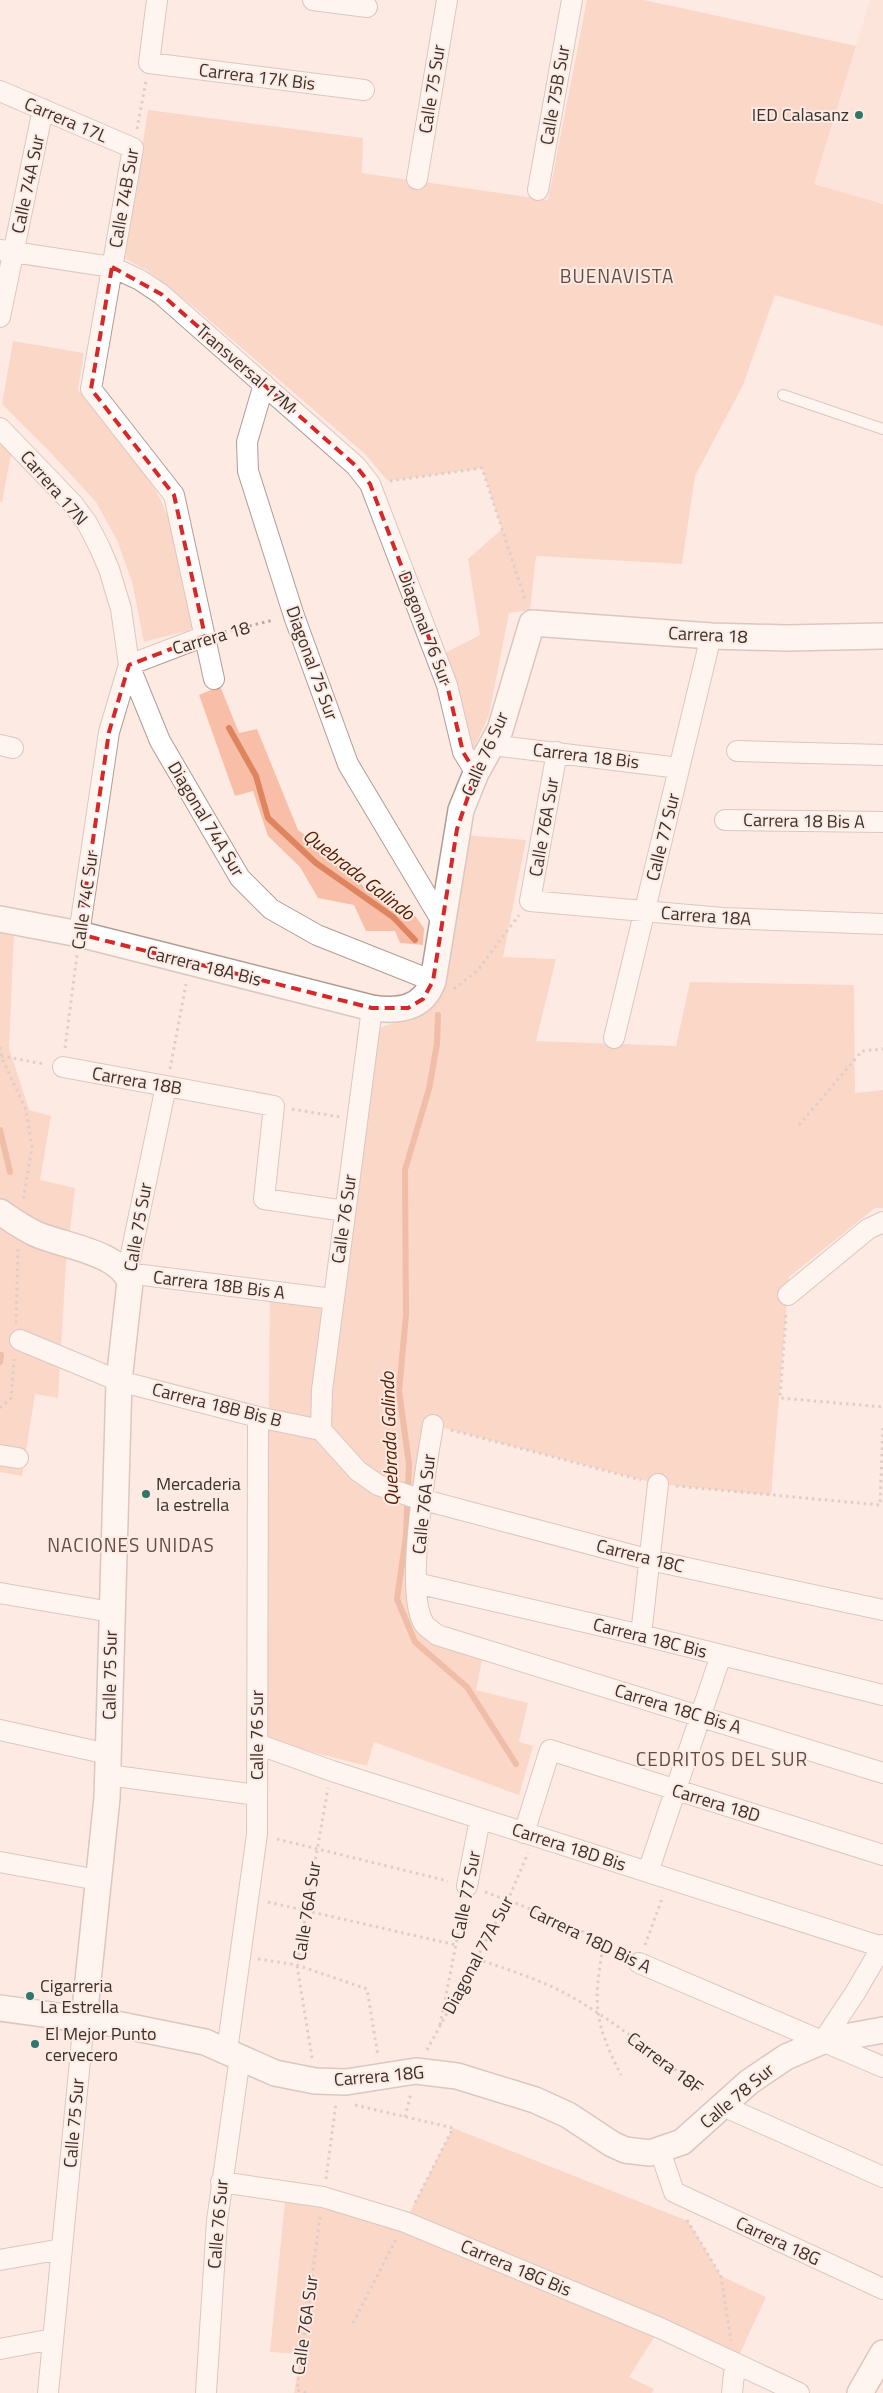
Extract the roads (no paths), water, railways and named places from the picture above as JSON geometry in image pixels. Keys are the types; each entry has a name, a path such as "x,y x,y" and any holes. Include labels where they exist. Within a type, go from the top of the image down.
{"street":[{"name":"Carrera 17K Bis","path":"157,0 149,63 364,90"},
{"path":"313,0 367,7"},
{"name":"Calle 75 Sur","path":"417,179 447,0"},
{"name":"Calle 75B Sur","path":"538,190 572,0"},
{"name":"Carrera 17L","path":"0,91 133,148"},
{"name":"Calle 74A Sur","path":"0,317 7,251 43,110"},
{"name":"Calle 74B Sur","path":"133,148 91,380 94,395 174,495 205,636"},
{"name":"Transversal 17M","path":"7,251 112,267 140,280 161,294 264,384 356,466 370,484"},
{"name":"Diagonal 75 Sur","path":"264,384 247,442 248,471 294,616 348,764 443,922"},
{"name":"Carrera 17N","path":"0,428 72,504 87,523 109,569 120,609"},
{"name":"Diagonal 76 Sur","path":"370,484 450,692 463,752 476,773"},
{"name":"Diagonal 74A Sur","path":"120,609 129,665 160,742 240,878 271,909 317,935 431,987"},
{"name":"Carrera 18","path":"532,623 711,636 786,638 883,636"},
{"name":"Calle 76 Sur","path":"431,987 461,810 476,773 500,730 532,623"},
{"path":"205,636 214,679"},
{"name":"Carrera 18","path":"129,665 205,636"},
{"name":"Calle 77 Sur","path":"614,1038 711,636"},
{"name":"Calle 74C Sur","path":"79,934 109,732 129,665"},
{"name":"Carrera 18 Bis","path":"492,745 680,768"},
{"path":"737,751 883,755"},
{"name":"Calle 76A Sur","path":"530,901 557,752"},
{"name":"Carrera 18 Bis A","path":"725,820 883,822"},
{"name":"Carrera 18A","path":"530,901 723,918 883,924"},
{"name":"Carrera 18A Bis","path":"0,919 79,934 372,1008 395,1010 408,1008 423,999 431,987"},
{"name":"Calle 76 Sur","path":"322,1430 322,1390 372,1008"},
{"name":"Carrera 18B","path":"63,1067 274,1106 264,1199 345,1211"},
{"name":"Calle 75 Sur","path":"48,2393 108,1765 119,1381 131,1291 127,1273 166,1086"},
{"name":"Carrera 18B Bis A","path":"0,1212 37,1234 99,1255 127,1273 333,1299"},
{"path":"788,1295 868,1229 883,1222"},
{"name":"Carrera 18B Bis B","path":"20,1340 119,1381 258,1417 322,1430"},
{"name":"Calle 76 Sur","path":"206,2393 240,1956 257,1834 258,1417"},
{"name":"Calle 76A Sur","path":"433,1425 411,1496 418,1608 423,1624 437,1635 472,1646"},
{"path":"322,1430 358,1471 378,1485 411,1496"},
{"path":"641,1635 658,1484"},
{"name":"Carrera 18C","path":"411,1496 650,1560 883,1610"},
{"name":"Carrera 18C Bis","path":"416,1583 641,1635 883,1695"},
{"path":"0,1593 111,1612"},
{"name":"Carrera 18C Bis A","path":"472,1646 701,1715 883,1773"},
{"path":"648,1872 721,1655"},
{"path":"0,1730 108,1765 258,1795"},
{"name":"Carrera 18D Bis","path":"257,1744 332,1771 480,1819 883,1946"},
{"name":"Carrera 18D","path":"529,1834 550,1750 883,1855"},
{"name":"Calle 77 Sur","path":"467,1886 480,1819"},
{"path":"0,1862 98,1880"},
{"path":"823,2042 883,1946"},
{"name":"Carrera 18D Bis A","path":"639,1964 883,2067"},
{"name":"Carrera 18G","path":"1,2011 84,2019 205,2042 275,2073 316,2081 346,2082 416,2071 457,2076 518,2094 568,2115 599,2136 625,2150 650,2153 660,2151 674,2192 883,2289"},
{"name":"Calle 78 Sur","path":"660,2151 682,2142 749,2082 798,2051 823,2042 883,2030"},
{"path":"723,2106 883,2177"},
{"name":"Carrera 18G Bis","path":"221,2182 323,2197 405,2222 660,2328 799,2393"},
{"path":"0,2260 62,2249"},
{"path":"0,2349 53,2339"},
{"path":"860,2393 883,2353"},
{"path":"732,2393 735,2364"}],"lane":[{"path":"783,394 883,429"}],"waterway":[{"name":"Quebrada Galindo","path":"229,728 256,776 268,818 316,863 393,917 415,940"},
{"name":"Quebrada Galindo","path":"438,1015 437,1044 429,1089 405,1170 406,1315 399,1391 409,1464 406,1536 397,1599 415,1642 467,1687 516,1764"},
{"path":"0,1130 10,1172"},
{"path":"0,1362 1,1355"}],"place":[{"name":"IED Calasanz","path":"859,115"},
{"name":"Mercaderia la estrella","path":"146,1494"},
{"name":"Cigarreria La Estrella","path":"30,1996"},
{"name":"El Mejor Punto cervecero","path":"35,2044"}],"district":[{"name":"BUENAVISTA","path":"617,276"},
{"name":"NACIONES UNIDAS","path":"131,1545"},
{"name":"CEDRITOS DEL SUR","path":"722,1759"}]}
